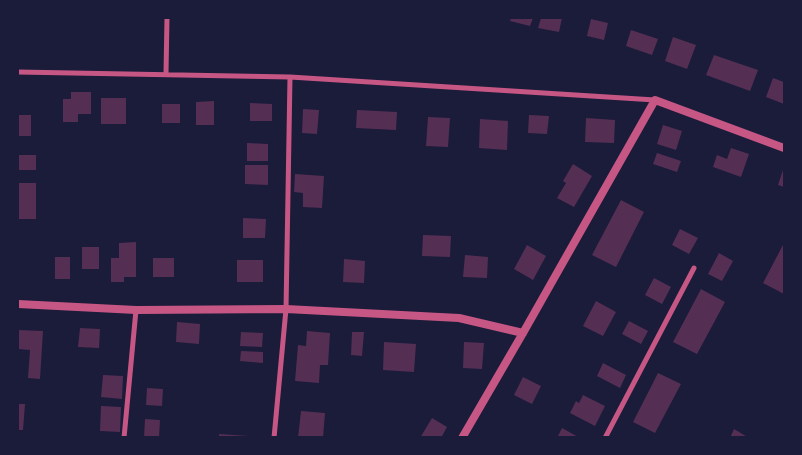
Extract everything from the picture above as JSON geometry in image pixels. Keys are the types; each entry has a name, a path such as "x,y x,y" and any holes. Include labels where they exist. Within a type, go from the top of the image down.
{"street":[{"path":"166,73 167,18"},
{"path":"18,72 166,73 290,77 655,100 784,148"},
{"path":"274,438 286,310 290,77"},
{"path":"462,438 524,333 655,100"},
{"path":"606,438 694,268"},
{"path":"18,304 136,310 286,310 459,318 524,333"},
{"path":"124,438 136,310"}],"building":[{"path":"511,18 533,18 530,26 510,21"},
{"path":"541,18 562,18 559,32 538,28"},
{"path":"591,19 608,23 604,40 587,36"},
{"path":"631,30 658,39 652,55 626,46"},
{"path":"673,37 696,45 687,69 665,61"},
{"path":"714,55 758,70 750,91 706,75"},
{"path":"773,78 784,82 784,104 766,97"},
{"path":"71,92 91,92 91,114 78,114 78,122 63,122 63,99 71,99"},
{"path":"101,98 126,98 126,124 101,124"},
{"path":"214,101 214,125 196,125 196,102"},
{"path":"250,103 272,104 272,121 250,121"},
{"path":"162,104 180,104 180,123 162,123"},
{"path":"303,109 319,110 317,134 302,133"},
{"path":"357,110 397,112 396,130 356,128"},
{"path":"18,115 31,115 31,136 18,136"},
{"path":"529,115 549,116 547,134 528,133"},
{"path":"428,117 450,118 448,147 426,146"},
{"path":"586,118 615,120 614,143 585,142"},
{"path":"480,119 508,121 507,150 479,148"},
{"path":"663,125 682,131 676,150 657,144"},
{"path":"247,143 268,144 268,161 247,161"},
{"path":"731,148 749,154 741,177 713,167 717,155 727,159"},
{"path":"657,153 681,161 677,172 653,164"},
{"path":"18,155 36,155 36,170 18,170"},
{"path":"573,164 592,176 574,207 557,198 566,183 563,181"},
{"path":"245,165 268,165 268,185 245,184"},
{"path":"784,170 784,187 778,185"},
{"path":"295,174 324,176 322,208 303,207 303,193 294,192"},
{"path":"18,183 36,183 36,219 18,219"},
{"path":"621,200 644,212 616,267 592,255"},
{"path":"243,218 266,219 265,238 243,238"},
{"path":"680,229 698,238 689,254 672,245"},
{"path":"423,235 451,236 450,257 422,256"},
{"path":"136,242 136,277 124,277 124,282 111,282 111,258 119,258 119,243"},
{"path":"784,243 784,294 763,283"},
{"path":"527,245 546,256 533,280 514,269"},
{"path":"82,247 99,247 99,269 82,269"},
{"path":"719,253 733,261 722,281 708,274"},
{"path":"465,255 488,257 487,278 463,277"},
{"path":"55,257 70,257 70,279 55,279"},
{"path":"153,258 174,258 174,277 153,277"},
{"path":"344,259 365,261 364,283 343,282"},
{"path":"237,260 263,260 263,282 237,282"},
{"path":"654,278 671,287 662,304 645,295"},
{"path":"701,289 725,302 697,354 673,342"},
{"path":"596,301 616,312 603,336 583,326"},
{"path":"629,321 648,331 641,344 622,334"},
{"path":"177,322 200,324 199,344 176,342"},
{"path":"80,328 100,329 99,348 78,347"},
{"path":"18,330 43,331 40,379 28,378 30,350 18,349"},
{"path":"307,331 330,333 328,365 320,365 319,383 295,381 298,345 306,346"},
{"path":"241,332 263,333 262,347 240,346"},
{"path":"352,332 364,332 362,356 351,355"},
{"path":"384,342 416,344 414,372 383,370"},
{"path":"464,342 484,343 482,369 463,368"},
{"path":"241,351 263,352 263,363 240,361"},
{"path":"603,363 626,375 620,388 597,376"},
{"path":"658,373 681,384 655,433 633,422"},
{"path":"103,375 123,376 122,399 101,397"},
{"path":"523,377 541,386 532,404 514,395"},
{"path":"147,388 163,389 162,406 146,405"},
{"path":"583,395 605,406 595,426 570,413 576,401 579,403"},
{"path":"18,404 25,404 23,430 18,430"},
{"path":"101,406 121,407 120,432 100,431"},
{"path":"301,411 325,413 323,438 298,438"},
{"path":"432,418 447,427 441,438 420,438"},
{"path":"145,419 160,420 159,438 144,438"},
{"path":"562,428 580,438 557,438"},
{"path":"734,429 749,438 730,438"},
{"path":"219,434 249,436 249,438 219,438"}]}
